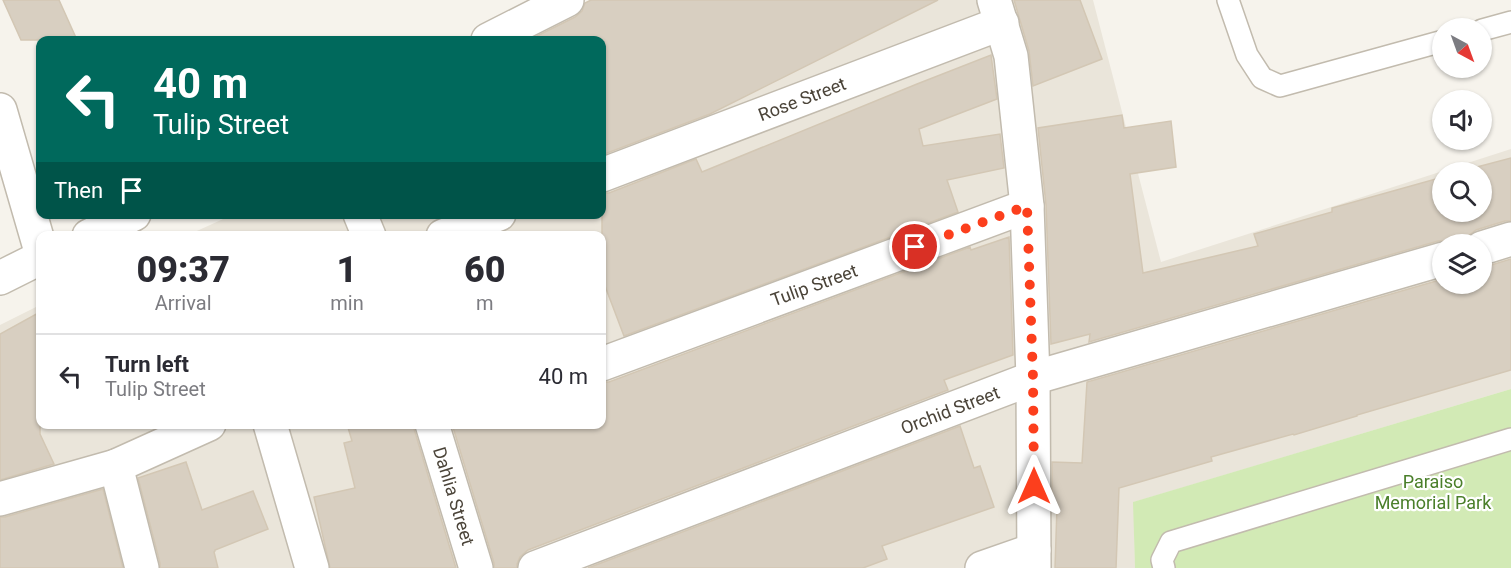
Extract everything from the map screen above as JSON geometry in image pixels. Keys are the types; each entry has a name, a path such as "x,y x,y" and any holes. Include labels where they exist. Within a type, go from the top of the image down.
{"street":[{"path":"496,36 567,0"},
{"path":"982,568 1034,559 1033,378 1027,206 1011,56 998,12"},
{"name":"Rose Street","path":"606,173 998,12"},
{"path":"0,110 36,234"},
{"name":"Tulip Street","path":"606,363 1027,206"},
{"path":"99,231 124,219"},
{"path":"456,231 486,219"},
{"path":"1492,245 1511,239"},
{"path":"0,278 36,260"},
{"name":"Orchid Street","path":"535,568 1033,378 1432,262"},
{"path":"0,499 116,466 198,429"},
{"path":"271,429 312,568"},
{"name":"Dahlia Street","path":"436,429 476,568"},
{"path":"116,466 142,568"}],"lane":[{"path":"1228,0 1247,55 1262,78 1280,86 1432,44"},
{"path":"1492,27 1511,22"},
{"path":"1164,568 1162,560 1171,542 1511,439"}],"shaded area":[{"path":"702,0 1093,0 1161,262 1432,175 1432,222 1492,222 1492,162 1471,162 1511,149 1511,389 1134,502 1135,568 0,568 0,325 36,307 36,429 606,429 606,231 197,231 223,219 606,219 606,44"}],"green space":[{"name":"Paraiso Memorial Park","path":"1511,389 1511,568 1135,568 1133,502"}],"building":[{"path":"3,0 59,0 75,36 36,36 36,40 21,40"},
{"path":"591,0 938,0 710,114 606,153 606,36 537,36 575,17 582,11 585,3"},
{"path":"1014,0 1080,0 1102,59 1033,86 1029,51"},
{"path":"991,55 997,99 919,129 923,146 1000,134 1004,168 947,180 958,212 624,336 606,289 606,231 602,231 602,219 606,219 606,193 696,159 702,172"},
{"path":"1122,115 1124,128 1171,121 1176,167 1130,174 1143,273 1258,246 1254,234 1332,212 1332,208 1432,180 1432,222 1492,222 1492,163 1511,158 1511,221 1476,230 1471,234 1432,234 1432,243 1089,342 1090,334 1051,344 1046,205 1038,128"},
{"path":"1009,237 1013,355 944,380 948,390 528,550 520,557 517,568 494,568 454,429 606,429 606,382 970,247 971,250"},
{"path":"1511,259 1511,370 1294,435 1211,457 1212,461 1119,488 1116,568 1055,568 1057,507 1052,507 1052,462 1082,463 1087,382 1432,282 1432,294 1492,294 1492,265"},
{"path":"36,314 36,429 40,429 40,434 54,464 0,480 0,334"},
{"path":"960,426 974,468 980,466 994,507 882,546 887,559 863,568 588,568"},
{"path":"348,429 414,429 456,568 330,568 314,497 355,488 344,443 352,441"},
{"path":"186,462 202,510 253,491 268,529 215,550 218,568 160,568 138,478"},
{"path":"103,489 123,568 0,568 0,517"}],"route":[{"path":"915,247 1027,206 1034,486"}]}
